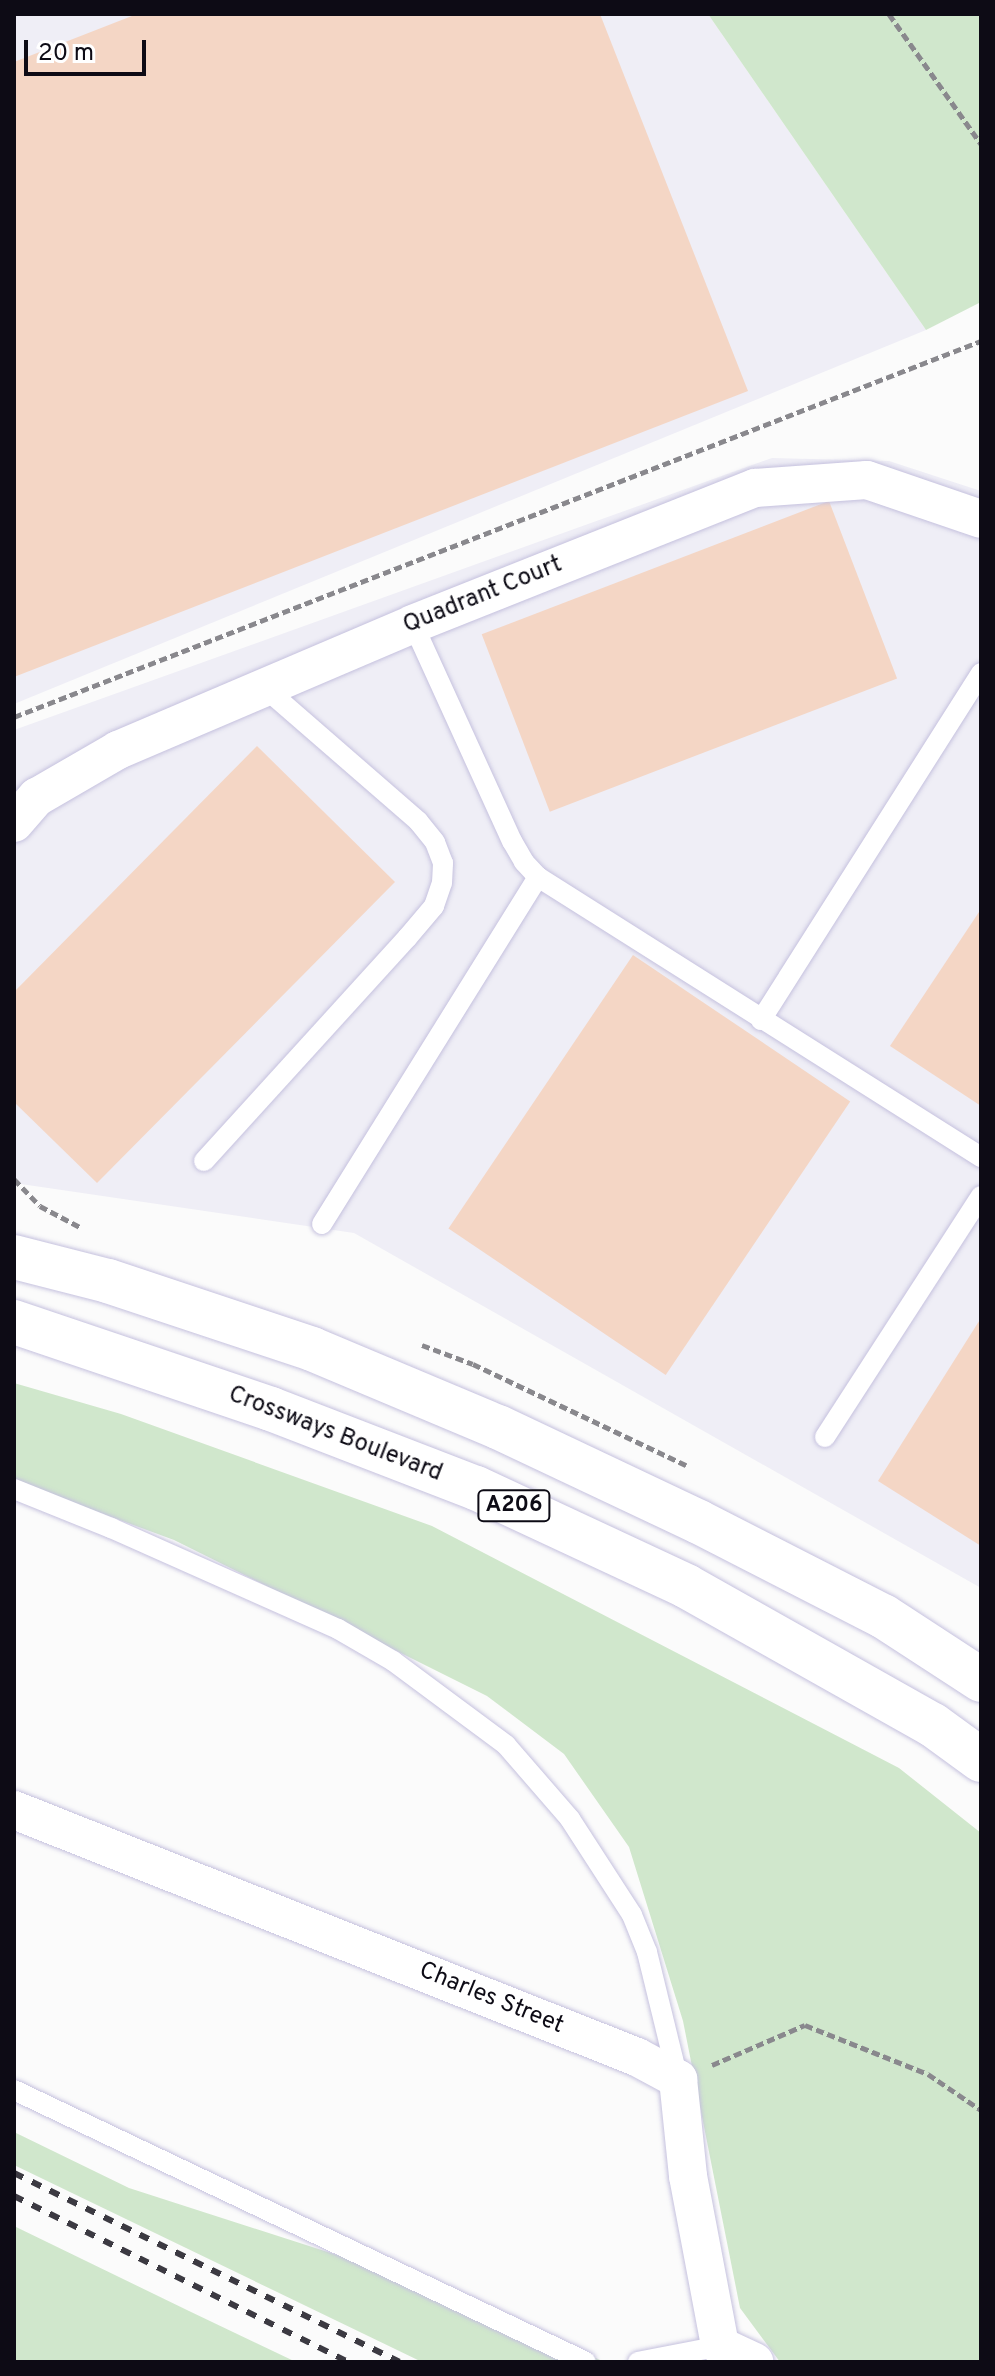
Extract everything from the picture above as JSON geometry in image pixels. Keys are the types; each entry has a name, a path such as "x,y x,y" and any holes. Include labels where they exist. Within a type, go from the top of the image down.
{"main road":[{"name":"A206","path":"29,1260 129,1288 312,1349 498,1427 699,1522 883,1616 981,1680"},
{"name":"Crossways Boulevard","path":"14,1322 271,1409 476,1488 686,1586 933,1725 981,1760"}],"street":[{"name":"Quadrant Court","path":"14,823 37,797 118,750 413,624 755,488 867,480 981,519"},
{"path":"14,1232 29,1260"},
{"name":"Charles Street","path":"14,1810 637,2057 678,2079"},
{"path":"678,2079 688,2176 720,2346 755,2362"}],"lane":[{"path":"413,624 512,841 524,862 538,877 981,1157"},
{"path":"761,1020 981,673"},
{"path":"204,1161 407,938 434,906 442,883 443,863 435,842 418,821 264,687"},
{"path":"322,1224 538,877"},
{"path":"825,1437 981,1196"},
{"path":"14,1489 111,1528 338,1629 393,1661 506,1745 570,1819 632,1915 647,1952 678,2079"},
{"path":"14,2090 586,2362"},
{"path":"638,2362 720,2346"}],"path":[{"path":"889,14 981,144"},
{"path":"14,717 981,341"},
{"path":"14,1179 40,1206 93,1230"},
{"path":"678,2079 805,2025 928,2074 981,2110"}],"shaded area":[{"path":"14,14 708,14 926,330 14,704"},
{"path":"772,458 889,461 981,491 981,1588 354,1233 14,1183 14,730"}],"green space":[{"path":"708,14 981,14 981,302 926,330"},
{"path":"14,1383 121,1414 432,1526 899,1768 981,1833 981,2362 780,2362 740,2308 683,2021 629,1847 564,1754 487,1696 174,1540 14,1481"},
{"path":"14,2132 129,2188 424,2283 516,2318 604,2362 422,2362 14,2165"},
{"path":"14,2226 189,2311 296,2362 14,2362"}],"building":[{"path":"137,14 600,14 748,391 14,677 14,62"},
{"path":"829,501 897,678 550,812 482,634"},
{"path":"257,746 395,882 97,1183 14,1102 14,992"},
{"path":"981,909 981,1106 890,1046"},
{"path":"633,955 850,1102 666,1375 448,1229"},
{"path":"981,1318 981,1546 878,1481"}],"railway":[{"path":"14,2173 399,2362"},
{"path":"14,2196 348,2362"}]}
